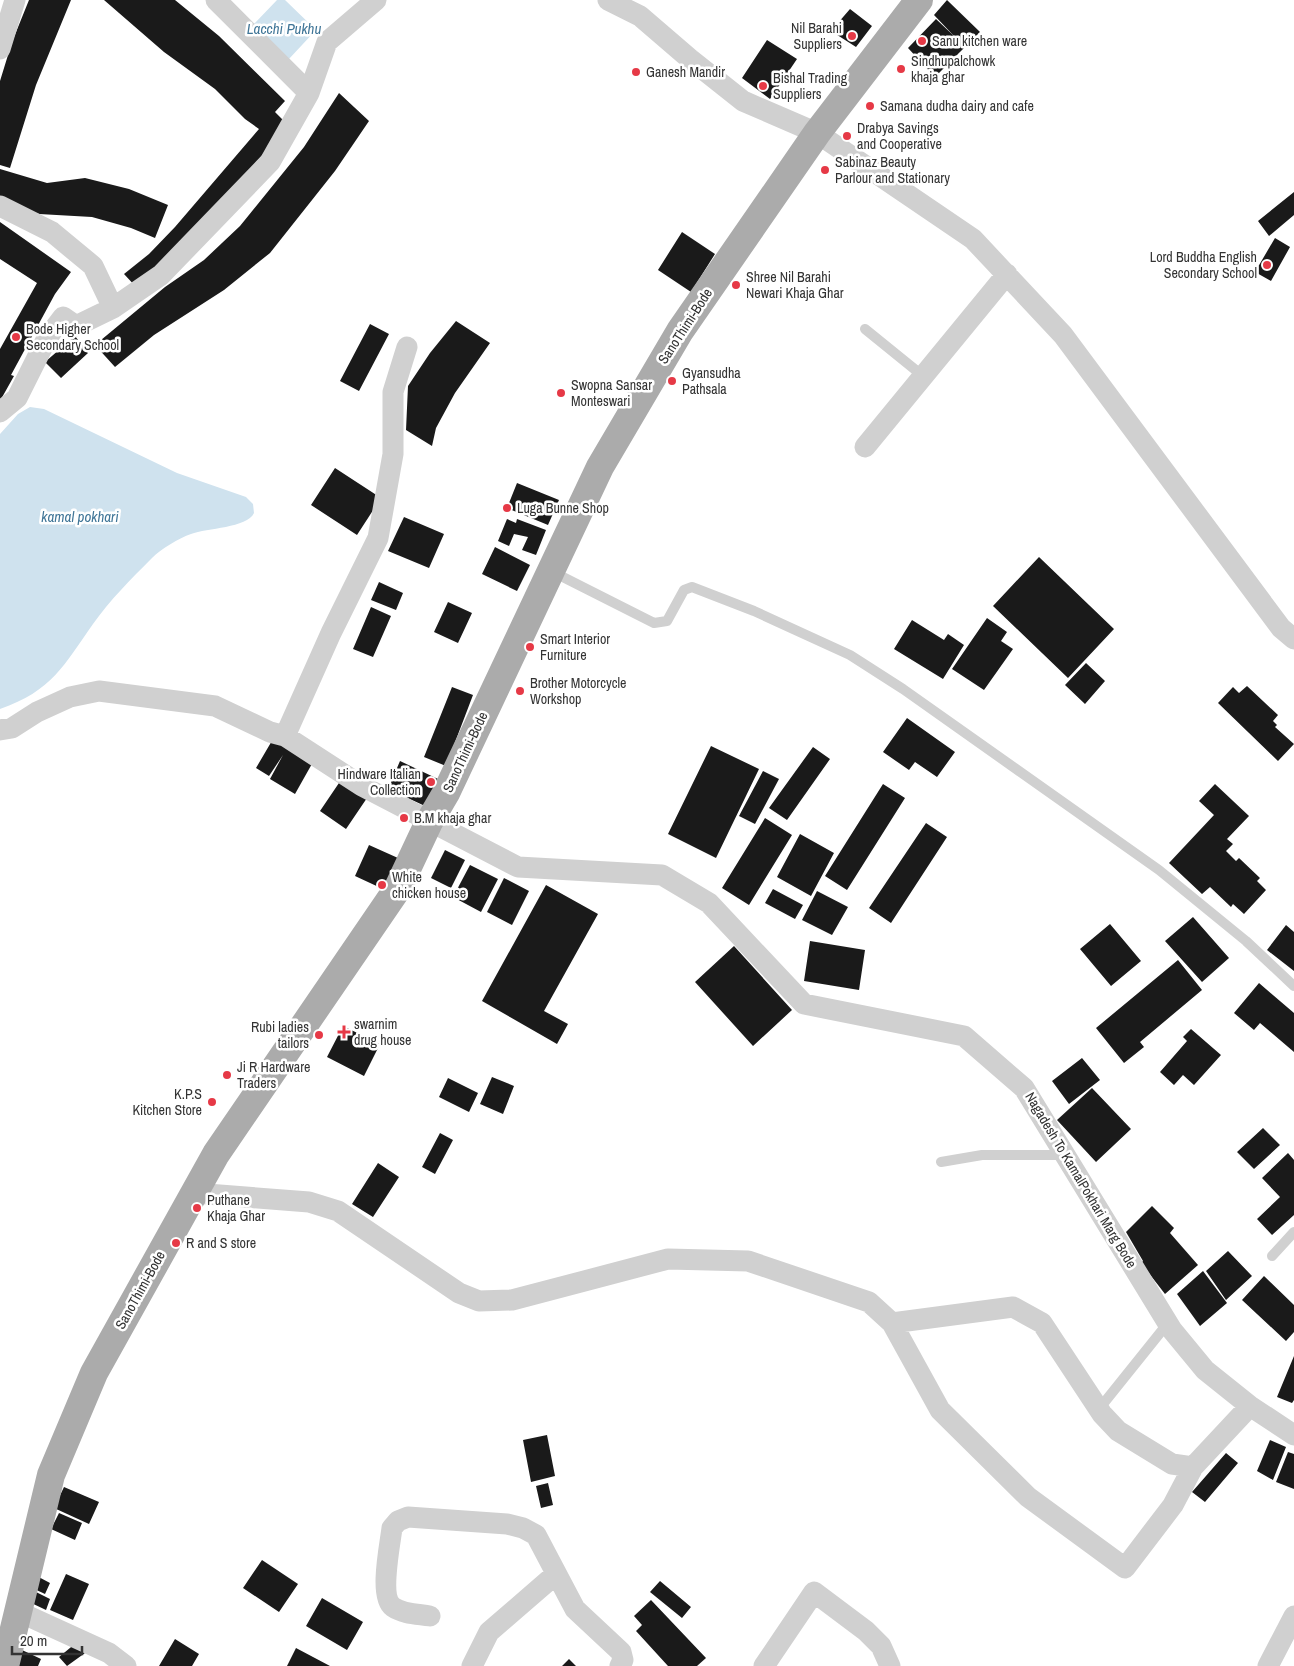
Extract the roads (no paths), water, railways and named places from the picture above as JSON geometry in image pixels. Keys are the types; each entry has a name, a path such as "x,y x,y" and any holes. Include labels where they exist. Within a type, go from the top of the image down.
{"main road":[{"name":"SanoThimi-Bode","path":"5,1666 51,1475 94,1373 216,1154 398,888 429,822 446,793 600,467 680,331 817,132 919,0"}],"street":[{"path":"0,49 15,0"},
{"path":"216,0 309,93"},
{"path":"0,412 17,398 47,338 63,317 76,326 113,308 161,275 270,162 309,93 327,42 376,0"},
{"path":"608,0 640,16 743,101 817,132 973,239 1063,335 1281,628 1294,639"},
{"path":"0,206 52,232 94,266 113,308"},
{"path":"865,447 1007,274"},
{"path":"286,736 331,633 378,538 393,454 392,392 407,347"},
{"name":"Nagadesh To KamalPokhari Marg Bode","path":"0,730 12,728 37,712 70,697 99,691 153,696 215,706 270,732 286,736 362,786 518,867 662,875 709,903 804,1004 964,1036 1024,1088 1168,1324 1205,1370 1250,1406 1294,1436"},
{"path":"194,1193 309,1202 338,1211 459,1293 479,1301 512,1300 668,1260 748,1261 869,1302 892,1323 940,1410 1028,1497 1125,1568 1173,1505 1193,1467 1250,1406"},
{"path":"892,1323 1012,1307 1042,1323 1098,1409 1118,1431 1172,1464 1193,1467"},
{"path":"430,1616 404,1612 391,1606 385,1596 392,1528 398,1520 408,1517 507,1524 523,1528 536,1534 576,1608 621,1652 623,1660 620,1666"},
{"path":"472,1666 489,1632 556,1574"},
{"path":"764,1666 814,1592 866,1631 881,1646 890,1666"},
{"path":"17,1610 109,1653 126,1666"},
{"path":"1268,1666 1294,1616"}],"lane":[{"path":"865,329 923,376"},
{"path":"550,571 654,623 667,621 684,590 692,587 754,611 850,655 904,689 1159,870 1246,941 1294,986"},
{"path":"941,1162 982,1155 1065,1155"},
{"path":"1272,1256 1294,1232"},
{"path":"1098,1409 1168,1324"}],"water":[{"name":"Lacchi Pukhu","path":"277,0 285,0 316,30 288,60 252,26"},
{"name":"kamal pokhari","path":"30,407 44,409 177,473 246,497 253,504 254,513 243,522 186,536 160,551 106,607 65,664 45,685 18,702 0,709 0,434 18,414"}],"place":[{"name":"Nil Barahi Suppliers","path":"852,36"},
{"name":"Sanu kitchen ware","path":"922,41"},
{"name":"Sindhupalchowk khaja ghar","path":"901,69"},
{"name":"Ganesh Mandir","path":"636,72"},
{"name":"Bishal Trading Suppliers","path":"763,86"},
{"name":"Samana dudha dairy and cafe","path":"870,106"},
{"name":"Drabya Savings and Cooperative","path":"847,136"},
{"name":"Sabinaz Beauty Parlour and Stationary","path":"825,170"},
{"name":"Lord Buddha English Secondary School","path":"1267,265"},
{"name":"Shree Nil Barahi Newari Khaja Ghar","path":"736,285"},
{"name":"Bode Higher Secondary School","path":"16,337"},
{"name":"Gyansudha Pathsala","path":"672,381"},
{"name":"Swopna Sansar Monteswari","path":"561,393"},
{"name":"Luga Bunne Shop","path":"507,508"},
{"name":"Smart Interior Furniture","path":"530,647"},
{"name":"Brother Motorcycle Workshop","path":"520,691"},
{"name":"Hindware Italian Collection","path":"431,782"},
{"name":"B.M khaja ghar","path":"404,818"},
{"name":"White chicken house","path":"382,885"},
{"name":"swarnim drug house","path":"344,1032"},
{"name":"Rubi ladies tailors","path":"319,1035"},
{"name":"Ji R Hardware Traders","path":"227,1075"},
{"name":"K.P.S Kitchen Store","path":"212,1102"},
{"name":"Puthane Khaja Ghar","path":"197,1208"},
{"name":"R and S store","path":"176,1243"}]}
